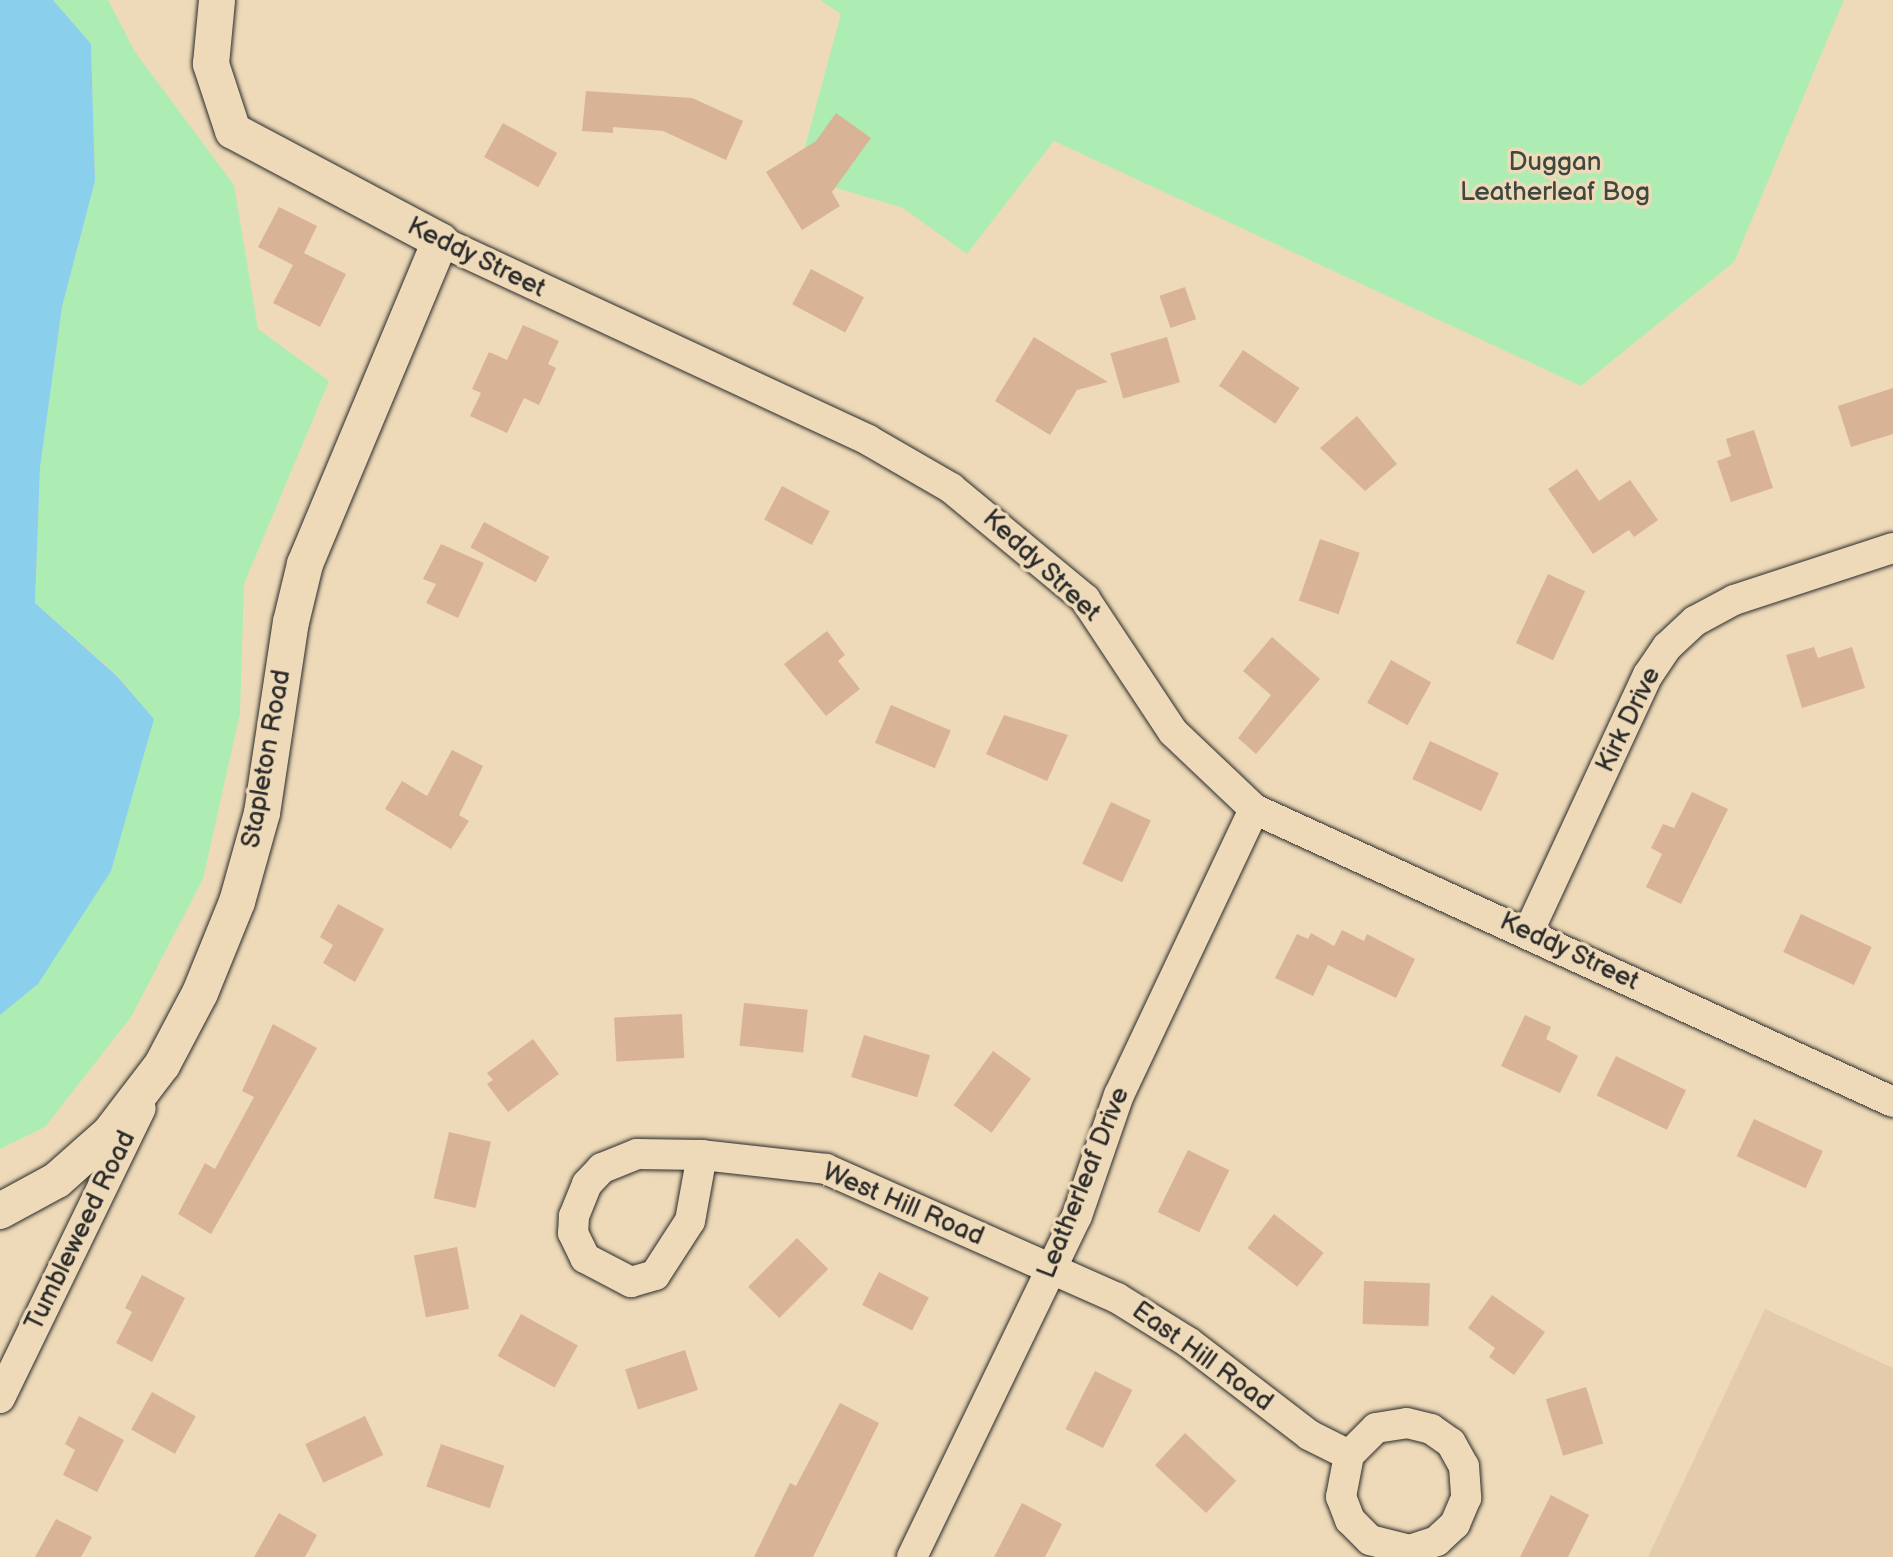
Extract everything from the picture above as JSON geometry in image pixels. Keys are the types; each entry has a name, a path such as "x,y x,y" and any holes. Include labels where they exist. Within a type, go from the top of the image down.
{"street":[{"name":"Keddy Street","path":"217,0 209,49 214,76 227,120 244,140 440,241 868,440 951,488 1085,599 1173,732 1254,809 1893,1102"},
{"name":"Stapleton Road","path":"0,1211 38,1194 76,1165 125,1116 162,1065 220,948 251,856 275,741 291,622 314,535 440,241"},
{"name":"Kirk Drive","path":"1528,933 1648,675 1667,647 1695,621 1734,600 1893,548"},
{"name":"Leatherleaf Drive","path":"912,1557 1088,1188 1119,1095 1254,809"},
{"name":"Tumbleweed Road","path":"0,1398 162,1065"},
{"name":"West Hill Road","path":"702,1155 690,1221 655,1275 631,1282 585,1258 577,1248 574,1216 587,1184 602,1168 637,1154 702,1155 777,1160 849,1176 1050,1271"},
{"name":"East Hill Road","path":"1050,1271 1140,1310 1309,1435 1349,1455"},
{"path":"1391,1424 1419,1424 1440,1434 1458,1453 1468,1482 1455,1524 1423,1547 1395,1550 1370,1540 1350,1520 1341,1497 1349,1455 1364,1436 1391,1424"}],"shaded area":[{"path":"1765,1309 1893,1368 1893,1557 1648,1557"}],"green space":[{"path":"53,0 108,0 135,52 234,185 258,329 329,381 244,584 240,713 203,879 131,1017 45,1127 0,1149 0,1015 38,984 154,719 117,675 35,603 40,468 62,307 95,181 91,45"},
{"name":"Duggan Leatherleaf Bog","path":"820,0 1844,0 1734,262 1581,386 1054,141 967,254 903,208 797,176 841,14"}],"water":[{"path":"0,0 53,0 91,44 95,181 62,307 40,468 35,603 117,676 154,719 111,871 38,984 0,1015"}],"building":[{"path":"586,91 692,98 743,121 726,160 663,131 613,127 613,133 582,131"},
{"path":"836,113 871,138 832,192 840,206 802,230 766,172 816,141"},
{"path":"503,123 557,153 538,187 484,157"},
{"path":"279,207 317,226 304,253 346,274 320,327 273,303 293,265 258,247"},
{"path":"811,269 864,297 845,332 792,304"},
{"path":"1185,287 1196,319 1171,328 1159,296"},
{"path":"523,325 559,341 548,364 556,368 539,405 524,398 507,433 470,416 481,393 472,389 489,352 507,360"},
{"path":"1034,337 1108,382 1077,390 1050,435 995,401"},
{"path":"1167,337 1180,382 1123,398 1110,353"},
{"path":"1243,350 1299,388 1275,424 1219,386"},
{"path":"1893,388 1893,434 1851,447 1838,406"},
{"path":"1357,416 1397,464 1365,491 1320,448"},
{"path":"1754,430 1773,488 1731,502 1717,461 1731,456 1726,439"},
{"path":"1577,469 1599,501 1630,480 1658,520 1634,537 1629,530 1593,554 1548,489"},
{"path":"782,486 830,511 812,545 764,520"},
{"path":"484,522 549,557 536,582 470,548"},
{"path":"1320,539 1360,553 1339,614 1299,600"},
{"path":"441,544 484,563 458,618 426,603 436,584 423,579"},
{"path":"1548,574 1585,591 1553,660 1516,643"},
{"path":"827,631 845,655 838,661 860,689 826,716 784,664"},
{"path":"1272,637 1320,679 1256,754 1238,738 1271,695 1243,671"},
{"path":"1814,647 1818,658 1852,647 1865,688 1802,708 1786,655"},
{"path":"1391,660 1431,682 1407,725 1367,703"},
{"path":"891,705 951,730 935,768 875,743"},
{"path":"1004,715 1068,735 1047,781 986,754"},
{"path":"1430,741 1499,773 1481,811 1412,779"},
{"path":"452,750 483,766 459,815 469,821 451,849 385,809 402,781 427,796"},
{"path":"1692,792 1728,809 1681,904 1646,887 1662,854 1651,848 1663,824 1674,828"},
{"path":"1111,802 1151,821 1122,882 1082,864"},
{"path":"338,904 384,929 355,982 323,963 333,945 320,937"},
{"path":"1801,914 1872,947 1854,985 1783,952"},
{"path":"1342,930 1364,941 1367,934 1415,959 1396,998 1328,965 1313,996 1275,978 1297,934 1308,939 1311,933 1334,946"},
{"path":"744,1003 808,1010 803,1052 740,1046"},
{"path":"682,1014 684,1058 616,1061 614,1018"},
{"path":"1525,1015 1551,1027 1546,1039 1578,1056 1560,1093 1501,1066"},
{"path":"273,1024 317,1048 211,1234 178,1214 205,1163 215,1169 254,1097 242,1091"},
{"path":"864,1035 930,1055 917,1097 851,1077"},
{"path":"533,1039 559,1074 508,1112 487,1084 493,1080 487,1073"},
{"path":"993,1051 1031,1079 992,1133 954,1105"},
{"path":"1616,1056 1686,1090 1667,1130 1597,1096"},
{"path":"1754,1119 1823,1151 1806,1188 1737,1156"},
{"path":"449,1132 491,1142 476,1208 434,1198"},
{"path":"1188,1150 1229,1170 1199,1232 1158,1212"},
{"path":"1274,1214 1324,1253 1297,1287 1248,1248"},
{"path":"797,1238 828,1269 779,1318 748,1287"},
{"path":"457,1247 469,1309 426,1317 414,1255"},
{"path":"879,1272 929,1297 912,1330 862,1305"},
{"path":"142,1275 185,1298 152,1362 116,1343 132,1312 125,1308"},
{"path":"1364,1281 1430,1283 1428,1326 1362,1324"},
{"path":"1492,1295 1545,1332 1514,1375 1489,1357 1495,1348 1468,1328"},
{"path":"521,1314 578,1346 555,1387 498,1356"},
{"path":"685,1350 698,1390 638,1409 625,1369"},
{"path":"1095,1371 1132,1390 1103,1448 1065,1429"},
{"path":"1586,1387 1603,1443 1563,1456 1546,1399"},
{"path":"152,1392 196,1416 175,1454 131,1430"},
{"path":"840,1403 879,1423 813,1557 754,1557 790,1483 796,1486"},
{"path":"79,1416 124,1440 97,1492 63,1475 75,1450 65,1444"},
{"path":"365,1416 383,1455 323,1483 305,1444"},
{"path":"1185,1433 1236,1481 1206,1513 1155,1465"},
{"path":"441,1444 504,1466 490,1508 426,1487"},
{"path":"1551,1495 1589,1515 1568,1557 1520,1557"},
{"path":"1022,1503 1062,1524 1045,1557 994,1557"},
{"path":"279,1513 317,1535 305,1557 254,1557"},
{"path":"56,1519 92,1537 81,1557 35,1557"}]}
